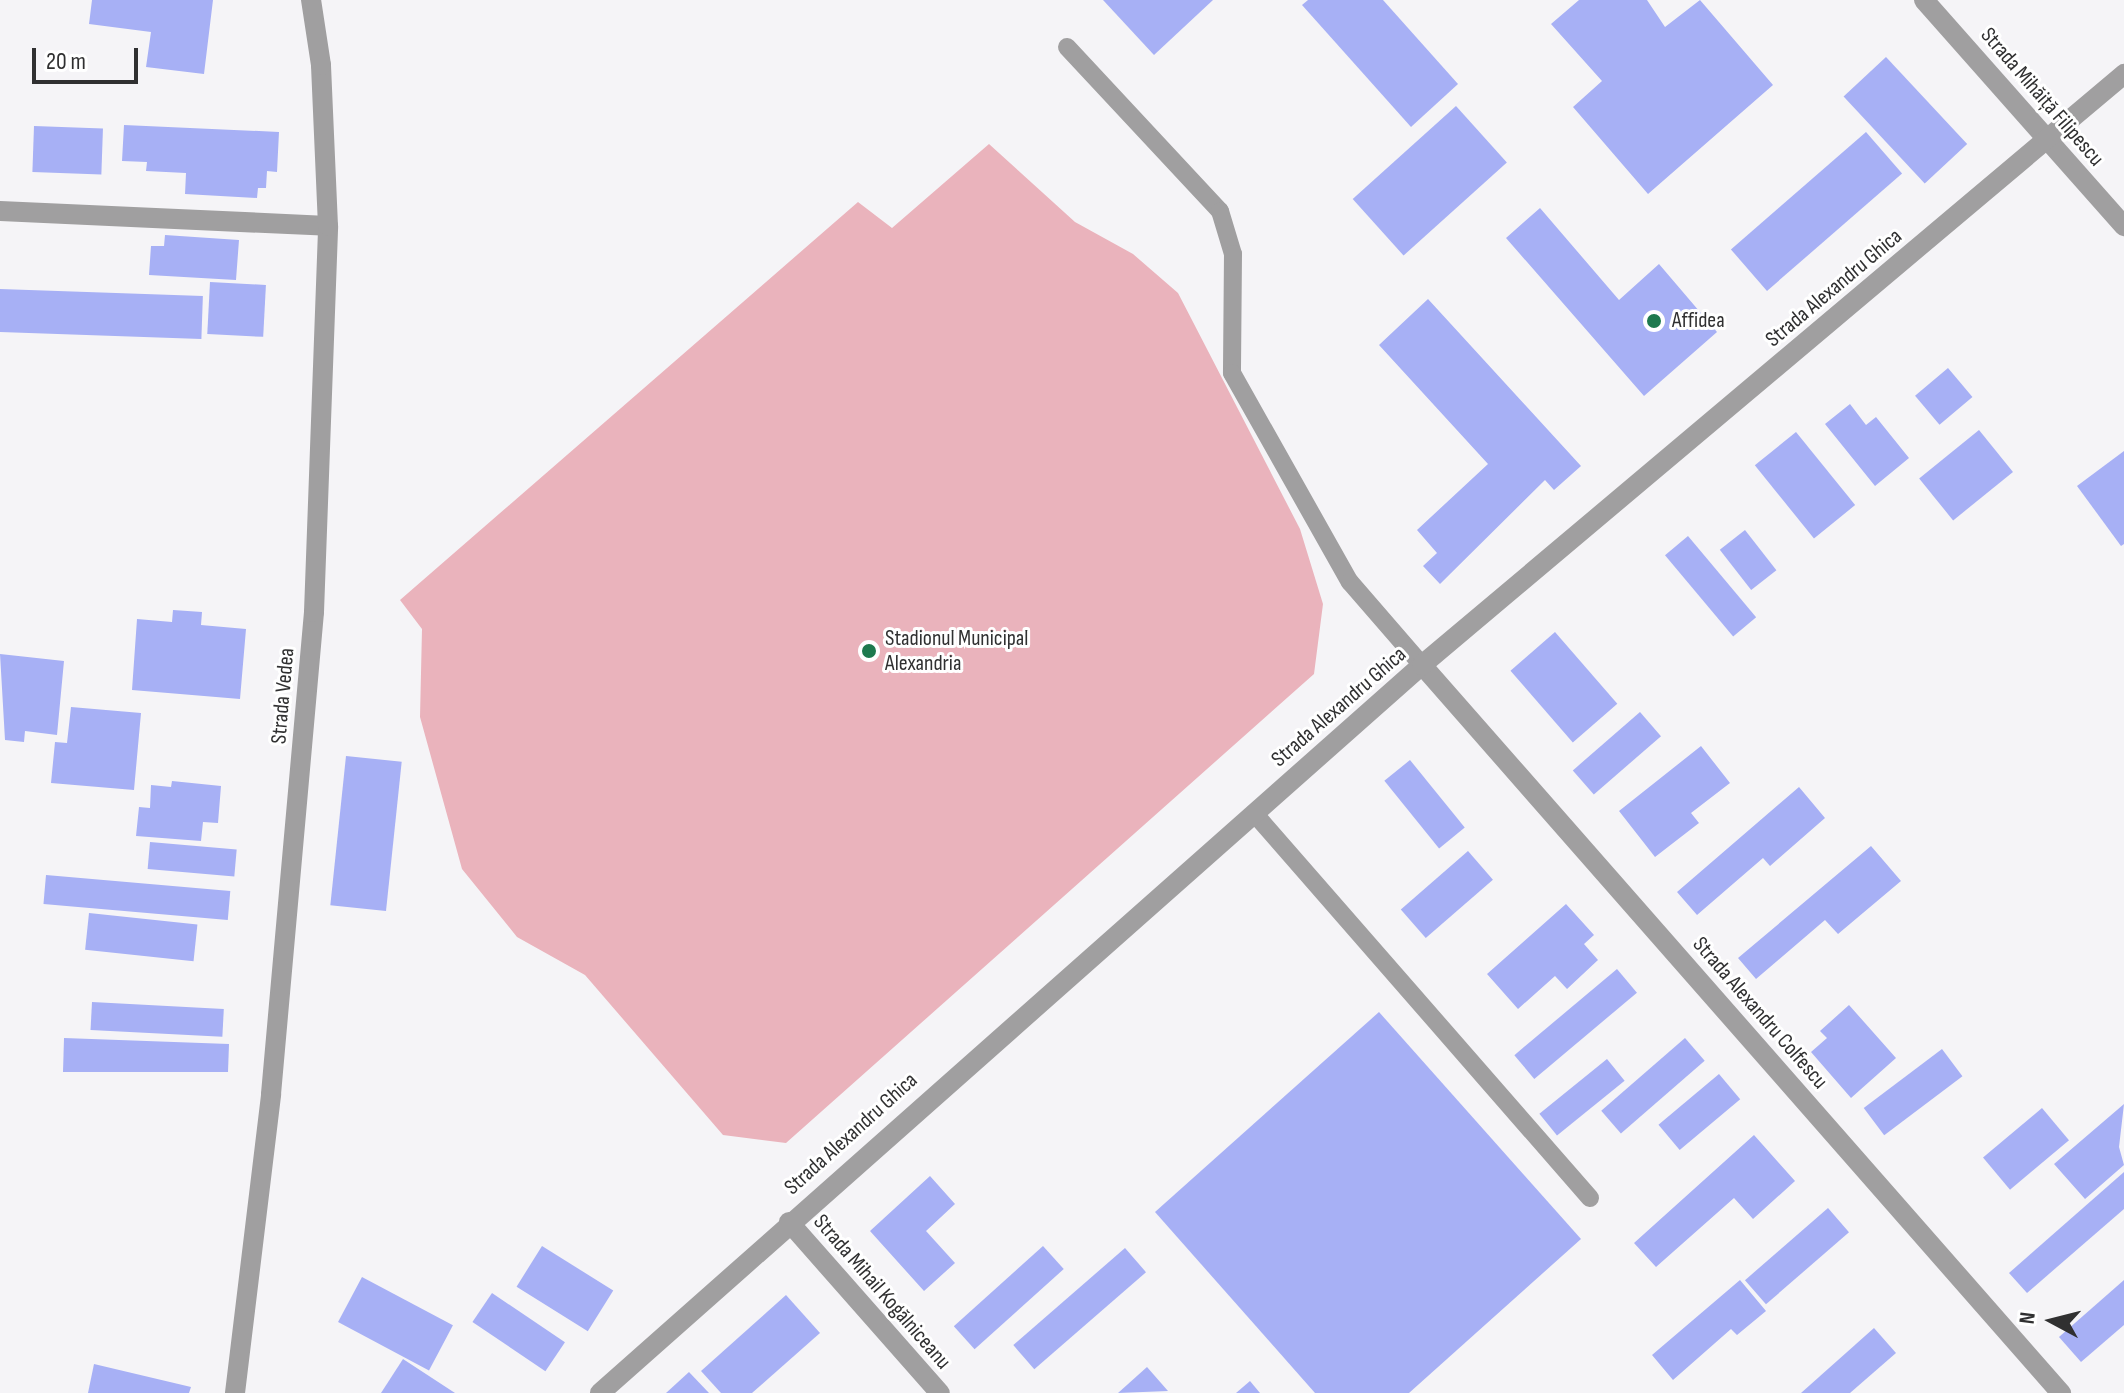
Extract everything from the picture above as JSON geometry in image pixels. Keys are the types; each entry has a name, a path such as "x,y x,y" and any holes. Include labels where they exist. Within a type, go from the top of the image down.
{"street":[{"name":"Strada Vedea","path":"235,1393 307,703 328,226 321,65 311,0"},
{"name":"Strada Mihăiță Filipescu","path":"1924,0 2124,226"},
{"name":"Strada Alexandru Ghica","path":"600,1393 789,1222 1422,665 2124,74"},
{"path":"0,211 328,226"},
{"name":"Strada Alexandru Colfescu","path":"1422,665 2061,1393"},
{"name":"Strada Mihail Kogălniceanu","path":"789,1222 940,1393"}],"lane":[{"path":"1067,47 1220,211 1233,254 1232,373 1350,582 1422,665"},
{"path":"1254,813 1590,1198"}],"shaded area":[{"name":"Stadionul Municipal Alexandria","path":"989,144 1075,222 1133,254 1178,293 1300,529 1323,604 1314,674 786,1143 723,1135 585,975 517,937 462,869 420,717 422,629 400,600 858,202 892,228"}],"building":[{"path":"92,0 213,0 204,74 146,67 151,32 89,24"},
{"path":"1103,0 1213,0 1154,55"},
{"path":"1308,0 1383,0 1458,84 1411,127 1302,5"},
{"path":"1579,0 1647,0 1665,27 1700,0 1773,85 1648,194 1573,107 1602,81 1551,24"},
{"path":"1886,57 1967,144 1925,184 1844,97"},
{"path":"1456,106 1507,162 1404,255 1353,199"},
{"path":"124,125 279,132 277,172 267,171 266,188 258,188 257,198 185,194 186,173 146,171 147,162 122,161"},
{"path":"34,126 103,128 101,174 32,172"},
{"path":"1866,132 1902,174 1767,291 1731,249"},
{"path":"1540,208 1619,300 1659,264 1717,332 1644,396 1506,238"},
{"path":"165,235 239,240 236,280 149,275 151,246 164,246"},
{"path":"210,282 266,285 263,337 207,334"},
{"path":"0,289 203,296 201,339 0,332"},
{"path":"1428,299 1581,466 1554,490 1545,480 1440,584 1423,566 1437,553 1417,530 1488,464 1379,345"},
{"path":"1948,368 1972,397 1939,425 1915,396"},
{"path":"1850,404 1866,425 1876,417 1909,458 1875,486 1825,424"},
{"path":"1979,430 2013,472 1953,520 1919,478"},
{"path":"1796,432 1855,505 1814,538 1755,465"},
{"path":"2124,451 2124,544 2121,546 2077,486"},
{"path":"1745,530 1776,570 1751,590 1720,550"},
{"path":"1688,536 1756,617 1733,636 1665,555"},
{"path":"173,610 202,612 201,625 246,629 240,699 132,690 137,619 172,622"},
{"path":"1555,632 1617,704 1573,742 1510,671"},
{"path":"0,654 64,661 57,735 25,731 24,742 5,740"},
{"path":"71,707 141,713 134,790 51,783 55,742 67,743"},
{"path":"1640,712 1661,736 1594,795 1573,770"},
{"path":"1701,746 1730,783 1691,813 1699,823 1655,857 1619,811"},
{"path":"346,756 402,762 386,911 330,905"},
{"path":"1410,760 1465,828 1439,848 1384,781"},
{"path":"172,781 221,786 218,823 203,822 201,841 136,836 139,807 150,808 151,785 171,787"},
{"path":"1799,787 1825,818 1770,866 1763,858 1697,915 1677,892"},
{"path":"150,842 237,850 234,876 148,869"},
{"path":"1871,846 1901,881 1838,934 1825,920 1756,979 1738,958"},
{"path":"1468,851 1493,880 1426,938 1401,909"},
{"path":"46,875 230,891 228,920 43,904"},
{"path":"1566,904 1594,935 1584,944 1598,960 1567,989 1555,976 1518,1009 1487,974"},
{"path":"89,913 197,924 194,961 85,950"},
{"path":"1617,969 1637,993 1534,1079 1514,1055"},
{"path":"92,1002 224,1009 222,1037 91,1030"},
{"path":"1849,1005 1896,1058 1851,1098 1811,1052 1827,1038 1820,1031"},
{"path":"1379,1012 1581,1239 1409,1393 1315,1393 1155,1212"},
{"path":"64,1038 229,1044 228,1072 63,1072"},
{"path":"1685,1038 1705,1061 1621,1133 1601,1111"},
{"path":"1942,1049 1962,1076 1884,1135 1864,1108"},
{"path":"1607,1059 1625,1081 1557,1136 1539,1114"},
{"path":"1719,1074 1740,1099 1680,1150 1658,1125"},
{"path":"2124,1104 2119,1147 2124,1165 2085,1199 2054,1164"},
{"path":"2042,1108 2069,1140 2010,1190 1983,1157"},
{"path":"1754,1135 1795,1181 1753,1219 1734,1198 1656,1267 1634,1243"},
{"path":"2124,1172 2124,1209 2027,1293 2009,1273"},
{"path":"930,1176 955,1204 926,1231 955,1263 924,1291 870,1231"},
{"path":"1828,1208 1849,1232 1766,1304 1745,1280"},
{"path":"542,1246 613,1291 588,1331 517,1287"},
{"path":"1043,1246 1064,1269 975,1349 954,1326"},
{"path":"1125,1248 1146,1272 1034,1369 1013,1345"},
{"path":"362,1277 453,1325 429,1370 338,1322"},
{"path":"1740,1280 1766,1311 1737,1335 1731,1329 1673,1380 1652,1355"},
{"path":"2124,1280 2124,1325 2081,1362 2059,1337"},
{"path":"492,1293 565,1342 545,1371 472,1322"},
{"path":"786,1295 820,1333 752,1393 721,1393 701,1371"},
{"path":"1874,1328 1896,1353 1850,1393 1801,1393"},
{"path":"403,1359 455,1393 381,1393"},
{"path":"94,1364 191,1387 189,1393 88,1393"},
{"path":"1147,1367 1168,1391 1118,1393"},
{"path":"689,1372 709,1393 666,1393"},
{"path":"1250,1381 1260,1393 1236,1393"}],"place":[{"name":"Affidea","path":"1654,321"},
{"name":"Stadionul Municipal Alexandria","path":"869,651"}]}
